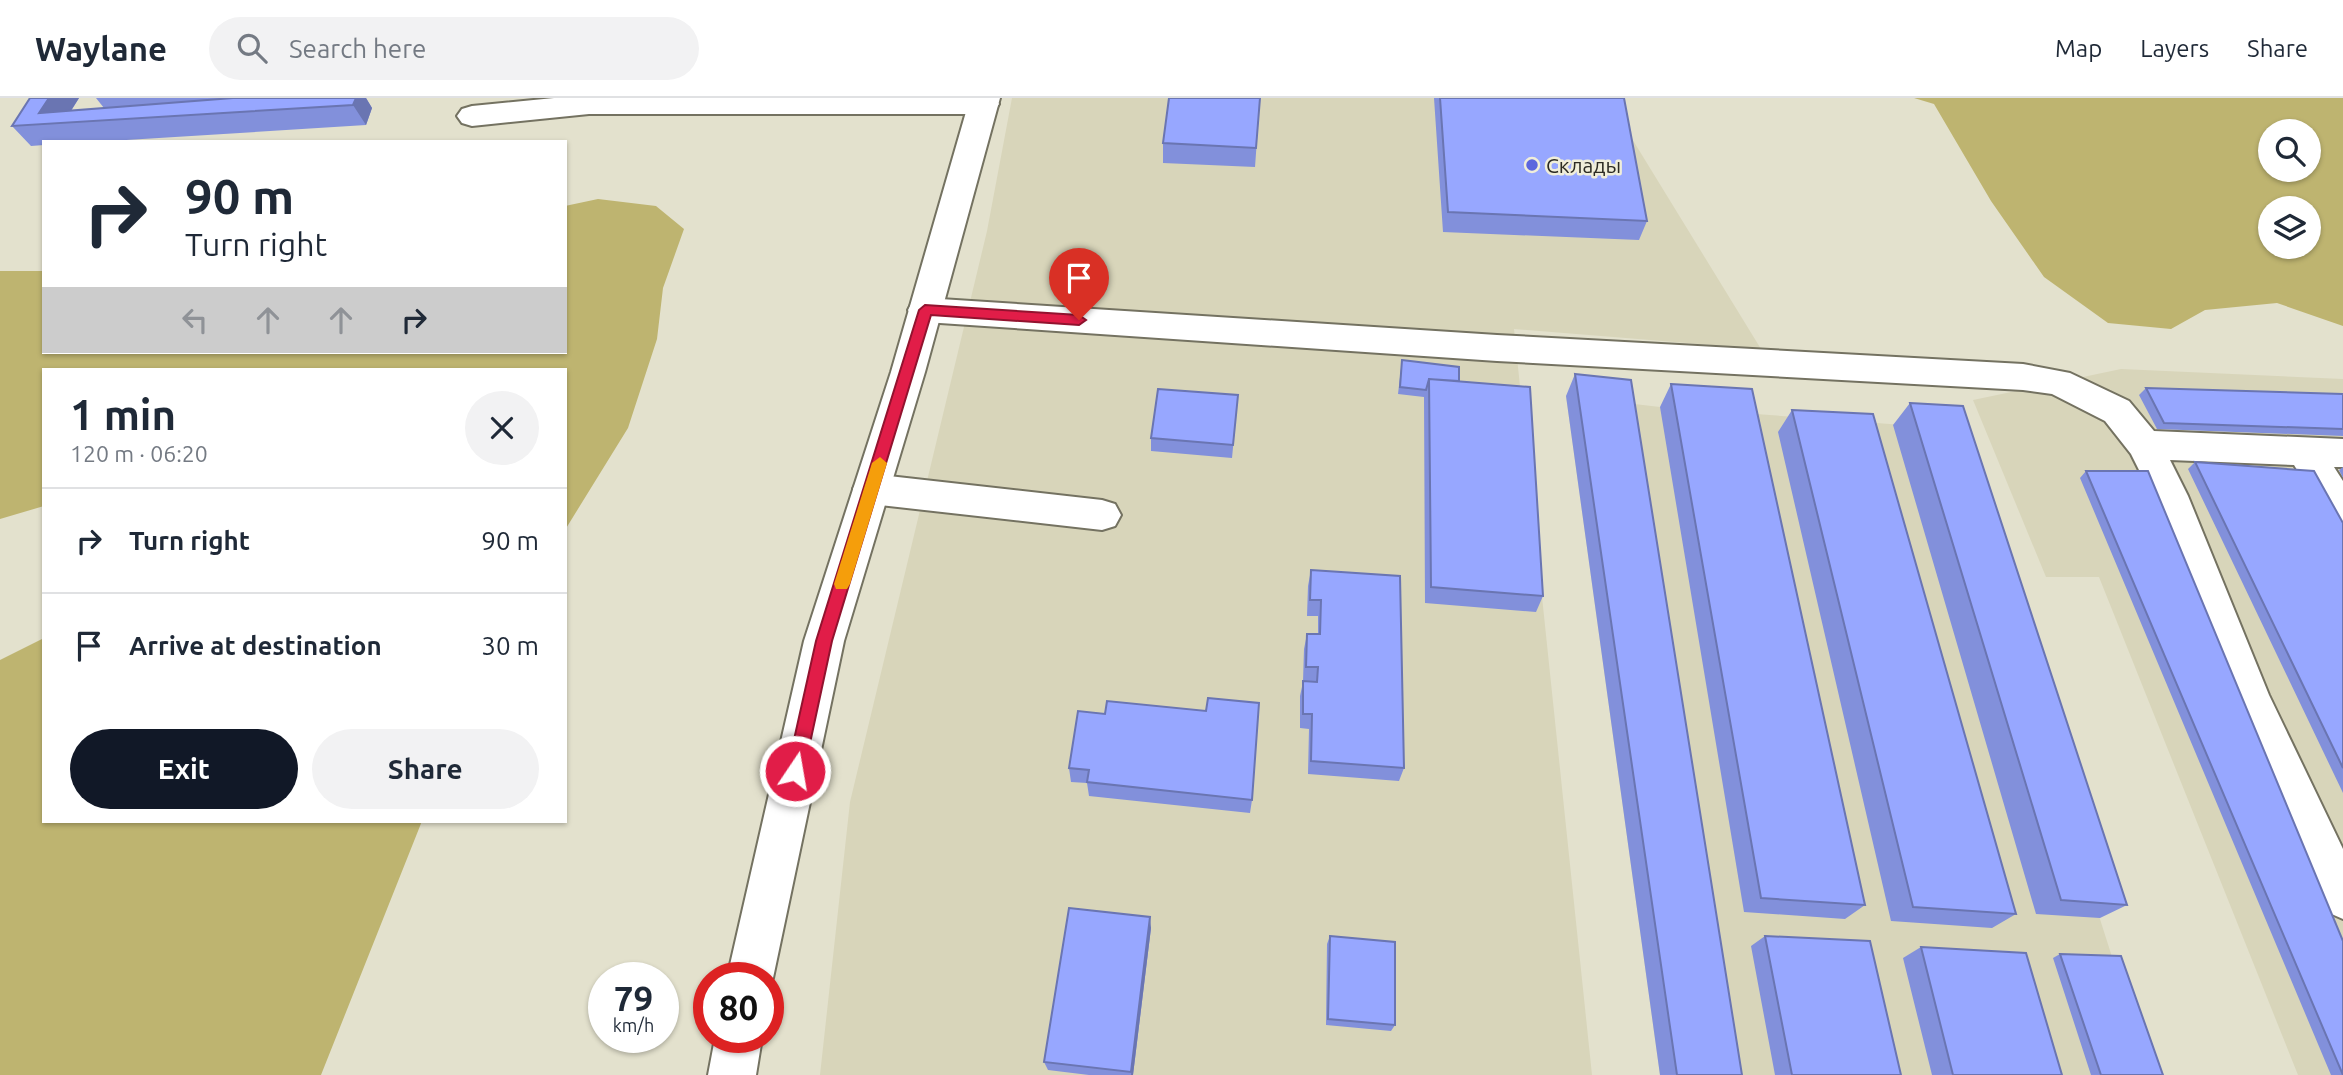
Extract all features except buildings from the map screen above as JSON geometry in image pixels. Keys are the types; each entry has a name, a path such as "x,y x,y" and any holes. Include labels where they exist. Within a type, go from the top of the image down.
{"main road":[{"path":"472,116 589,104 985,101 872,489 824,641 754,962"},
{"path":"925,310 1497,348 2023,377 2058,382 2117,411 2144,445 2171,496 2250,698 2343,897"},
{"path":"2144,445 2343,453"},
{"path":"2304,451 2343,512"},
{"path":"872,489 1102,515"},
{"path":"732,1075 736,1053"}],"shaded area":[{"path":"1012,98 1607,98 1761,349 1514,329 1592,1075 820,1075 850,802 987,231"},
{"path":"1914,98 2343,98 2343,326 2277,303 2205,310 2171,329 2108,323 2044,277 1991,201 1934,104"},
{"path":"598,199 656,206 684,229 663,288 657,339 628,428 567,527 567,368 42,368 42,507 0,519 0,271 42,271 42,354 567,354 567,206"},
{"path":"2121,369 2343,379 2343,1075 2298,1075 2099,577 2046,577 1973,400"},
{"path":"1566,396 1660,407 1944,428 2113,960 2153,1075 1660,1075"},
{"path":"42,639 42,823 421,823 321,1075 0,1075 0,660"}],"slow traffic":[{"path":"842,584 880,463"}],"place":[{"name":"Склады","path":"1532,165"}],"route":[{"path":"795,771 824,641 925,310 1079,320"}]}
